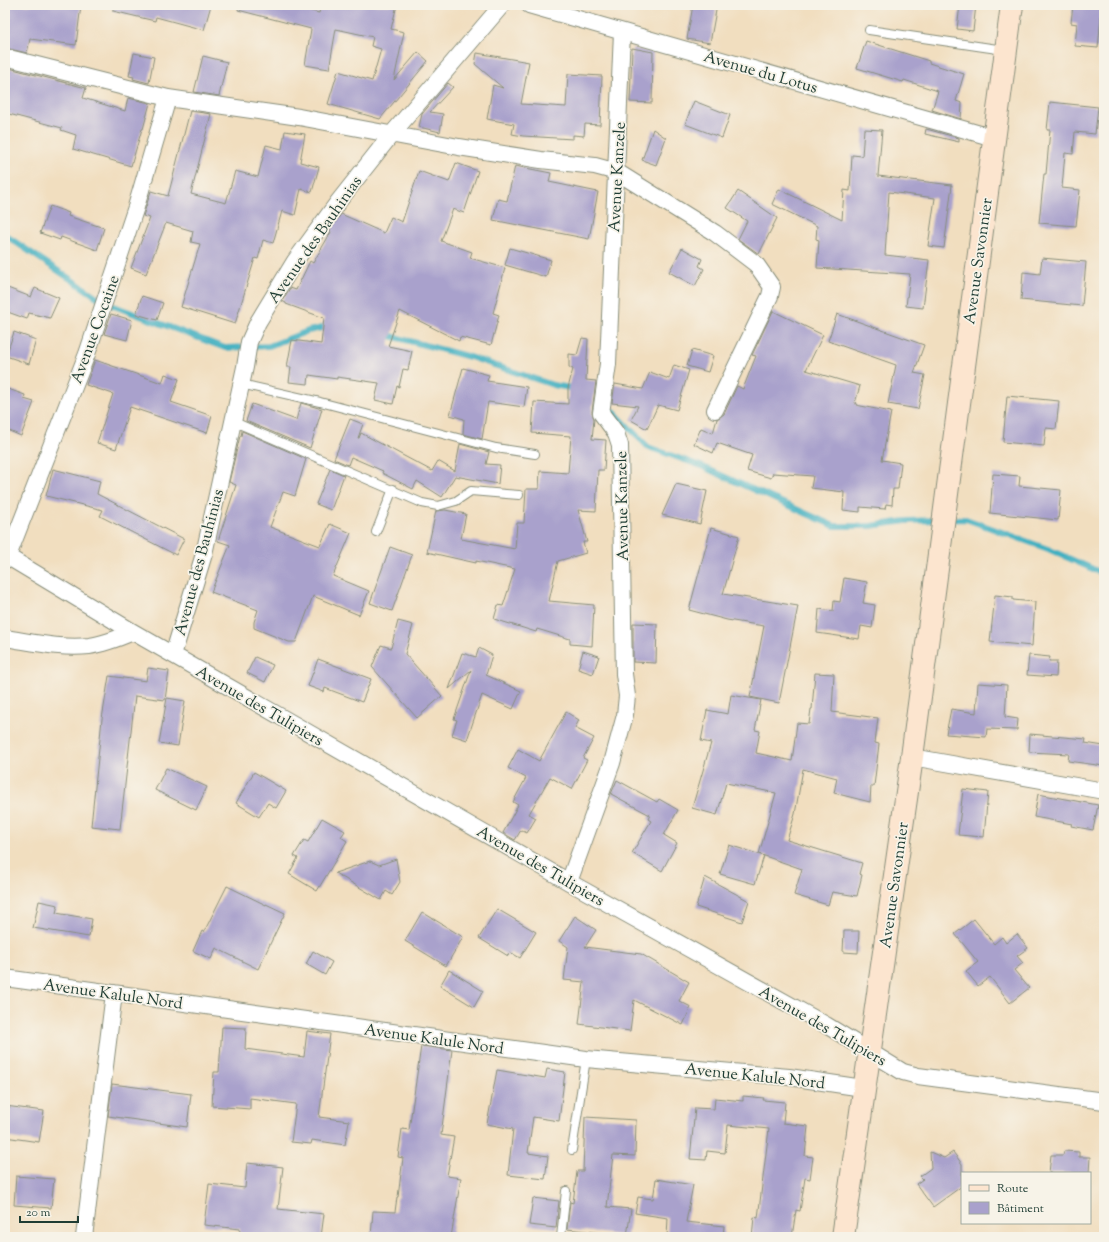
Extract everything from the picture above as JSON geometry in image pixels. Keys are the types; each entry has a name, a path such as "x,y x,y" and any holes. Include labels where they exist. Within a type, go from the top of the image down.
{"street":[{"name":"Avenue des Bauhinias","path":"173,655 204,554 245,367 249,342 258,322 295,261 338,202 391,135 502,5"},
{"name":"Avenue du Lotus","path":"529,5 994,138"},
{"name":"Avenue Savonnier","path":"843,1237 863,1088 912,757 1012,5"},
{"name":"Avenue Kanzele","path":"569,882 612,763 625,715 627,696 624,674 620,445 616,433 602,408 608,364 622,32"},
{"path":"5,56 168,98 226,108 299,117 391,135 504,154 595,166 617,172 715,233 756,264 772,287 770,296 715,410"},
{"name":"Avenue Cocaine","path":"6,555 87,354 136,207 168,98"},
{"name":"Avenue des Tulipiers","path":"6,555 133,632 569,882 826,1025 903,1072 918,1076 1104,1101"},
{"path":"5,638 68,647 89,646 110,642 133,632"},
{"path":"912,757 1104,791"},
{"name":"Avenue Kalule Nord","path":"5,978 586,1059 789,1077 863,1088"},
{"path":"84,1237 114,993"}],"lane":[{"path":"869,30 1006,50"},
{"path":"241,384 320,402 496,448 535,454"},
{"path":"232,422 393,489 422,503 438,506 456,501 471,491 519,495"},
{"path":"376,532 393,489"},
{"path":"572,1150 586,1059"},
{"path":"561,1237 566,1191"}],"building":[{"path":"5,5 81,5 76,45 30,39 27,53 5,48"},
{"path":"113,5 211,5 204,30 156,17 155,21 113,11"},
{"path":"239,5 289,5 319,13 321,5 397,5 391,29 404,32 394,80 418,52 428,61 380,119 328,104 338,71 372,81 381,49 371,46 373,37 336,29 329,69 305,65 311,29 238,10"},
{"path":"693,5 717,5 710,43 687,39"},
{"path":"960,5 976,5 973,31 957,29"},
{"path":"1073,5 1102,5 1098,48 1075,46 1077,24 1071,23"},
{"path":"866,41 964,74 956,101 962,103 961,119 932,110 938,91 904,80 903,82 857,68"},
{"path":"632,48 653,52 652,103 630,102"},
{"path":"134,53 154,57 149,83 133,79 134,77 129,76"},
{"path":"477,53 529,62 521,104 566,107 568,74 602,76 600,125 585,124 584,136 573,135 573,139 512,134 514,124 487,119 493,85 503,88 475,64"},
{"path":"203,56 227,62 219,96 194,92"},
{"path":"5,67 86,88 83,98 125,111 128,98 150,103 131,166 73,149 76,135 61,130 62,128 5,113"},
{"path":"448,83 453,87 430,112 443,114 440,132 419,127 422,114"},
{"path":"694,101 730,115 722,138 685,124"},
{"path":"1050,102 1098,107 1095,134 1075,132 1073,154 1065,153 1062,188 1080,190 1076,226 1039,223 1050,130 1047,130"},
{"path":"190,111 211,114 191,194 226,203 235,171 258,177 266,145 282,149 285,131 305,134 300,162 319,167 312,192 301,189 295,215 282,211 273,243 263,240 258,259 255,258 235,324 181,307 200,244 191,242 193,231 166,223 146,274 131,268 150,218 143,216 151,191 168,196"},
{"path":"653,129 666,138 656,165 642,160"},
{"path":"864,129 882,130 878,176 952,185 944,248 928,246 935,198 889,192 885,255 929,260 923,308 906,306 910,274 817,268 819,240 816,239 817,226 772,204 779,189 842,220 844,190 850,191 852,155 862,156"},
{"path":"926,129 959,138 959,142 925,134"},
{"path":"456,163 478,171 464,213 453,209 441,241 472,252 470,258 505,268 493,313 499,315 491,345 460,337 459,341 400,311 388,346 412,351 408,370 403,369 393,404 375,400 379,383 309,375 308,384 289,382 291,367 287,367 292,340 321,344 324,318 286,304 282,301 290,288 296,290 310,261 313,263 331,232 329,231 341,214 384,233 391,217 402,222 419,171 449,182"},
{"path":"515,166 551,173 549,182 598,192 589,239 493,220 498,199 507,201"},
{"path":"738,191 777,218 759,254 738,239 747,221 727,208"},
{"path":"50,206 69,213 68,216 104,228 97,250 61,237 60,240 40,233"},
{"path":"510,248 551,260 546,277 505,265"},
{"path":"682,248 702,259 699,266 704,269 695,286 669,272"},
{"path":"1042,258 1086,262 1082,306 1021,300 1023,272 1040,274"},
{"path":"5,287 31,297 35,288 59,298 50,318 29,313 27,319 5,311"},
{"path":"142,296 163,303 157,320 136,314"},
{"path":"773,311 823,335 806,370 860,386 855,403 857,403 856,405 891,412 882,460 901,463 898,489 893,489 892,505 886,504 885,509 860,507 860,512 843,510 844,492 811,488 813,476 773,473 771,478 747,471 752,455 717,443 713,453 694,444 701,428 713,433 717,419 724,414 737,386 743,389 756,356 752,355"},
{"path":"111,314 132,320 127,340 104,334"},
{"path":"837,314 924,345 914,373 925,375 918,409 888,404 896,365 828,341"},
{"path":"14,332 36,340 29,364 6,356"},
{"path":"582,338 588,339 586,380 596,381 592,412 594,419 592,439 606,440 604,470 598,470 596,511 578,510 587,542 583,542 586,553 558,561 549,601 594,605 592,646 570,644 570,639 537,629 536,632 494,619 498,605 503,606 515,569 476,561 476,563 427,552 436,511 445,510 466,514 461,539 515,549 517,523 524,523 526,489 539,489 540,471 568,473 571,436 532,433 534,402 568,404 568,388 573,369 569,367 569,354 577,355"},
{"path":"692,350 713,356 708,372 687,366"},
{"path":"95,360 162,383 165,374 179,379 171,402 212,416 207,433 130,407 116,449 97,443 113,394 86,385"},
{"path":"674,365 689,370 677,410 658,405 647,429 631,420 638,406 612,403 615,384 643,389 650,372 669,379"},
{"path":"463,368 489,375 487,381 527,387 524,407 488,402 482,439 463,434 464,419 450,415"},
{"path":"8,389 25,395 24,399 34,402 21,436 5,429 5,399"},
{"path":"1007,396 1059,401 1056,429 1046,428 1044,446 1003,442"},
{"path":"301,403 322,409 310,448 246,421 252,404 296,420"},
{"path":"350,419 363,424 358,438 361,433 432,471 438,461 455,471 460,444 489,452 486,464 500,465 498,484 455,476 442,497 417,481 413,489 382,473 383,471 351,457 348,465 334,459"},
{"path":"242,431 306,459 295,496 283,492 270,527 320,546 330,524 351,533 333,576 369,591 359,615 313,596 296,642 289,642 254,628 254,622 258,610 211,592 230,545 218,541 236,485 229,482"},
{"path":"53,469 100,481 97,494 184,539 176,555 100,516 103,510 46,496"},
{"path":"330,469 344,475 331,510 316,504"},
{"path":"993,474 1020,476 1019,486 1061,490 1058,520 990,513"},
{"path":"676,484 707,491 700,524 662,515"},
{"path":"711,528 739,536 723,594 798,606 779,703 750,697 764,626 727,620 689,610"},
{"path":"390,547 412,555 392,611 370,603"},
{"path":"844,578 867,582 863,603 875,605 872,628 861,626 859,639 817,633 819,609 833,611 834,601 840,602"},
{"path":"995,595 1013,597 1013,600 1035,602 1032,646 990,642"},
{"path":"398,621 413,625 405,654 442,696 417,718 372,667 381,645 391,648"},
{"path":"633,623 657,624 656,663 633,662"},
{"path":"479,648 492,655 486,675 521,691 513,709 482,695 467,740 452,735 457,720 454,719 471,670 449,689 462,653 476,657"},
{"path":"583,651 599,656 593,674 578,669"},
{"path":"1029,655 1050,657 1049,661 1057,661 1056,677 1027,675"},
{"path":"255,657 273,665 265,682 247,673"},
{"path":"318,659 371,679 362,702 325,688 324,692 308,686"},
{"path":"148,668 169,671 165,700 135,696 120,829 91,826 102,719 109,676 146,681"},
{"path":"815,673 834,674 832,712 878,718 875,743 879,744 874,786 871,786 870,802 834,793 837,778 803,769 795,814 787,840 862,863 859,874 862,875 857,896 832,892 828,905 794,895 802,869 759,854 776,793 726,783 717,815 692,808 711,743 701,741 707,710 728,714 731,695 761,700 755,730 760,731 756,753 792,761 797,723 809,724 812,709"},
{"path":"978,683 1007,685 1005,717 1018,719 1017,730 987,729 986,737 946,734 951,709 976,713"},
{"path":"167,698 185,701 178,746 159,743"},
{"path":"566,712 579,720 575,728 594,738 583,758 587,760 572,789 550,777 529,814 536,818 527,833 521,830 515,840 503,833 518,805 513,802 526,778 508,768 518,749 539,761"},
{"path":"1030,734 1086,739 1085,743 1104,746 1104,766 1068,761 1069,754 1029,752"},
{"path":"166,768 207,787 196,810 155,790"},
{"path":"254,772 286,791 276,808 268,803 259,817 236,803"},
{"path":"617,780 657,802 659,799 678,810 664,835 677,843 662,871 632,853 651,821 648,819 650,815 611,794"},
{"path":"963,789 988,792 984,837 958,835"},
{"path":"1038,794 1098,805 1093,830 1071,826 1072,824 1034,817"},
{"path":"322,818 345,831 341,837 347,841 317,891 289,874 298,858 294,856 304,840 308,842"},
{"path":"729,845 764,856 755,884 720,874"},
{"path":"396,859 400,882 392,895 386,891 381,900 335,873 370,861 379,865"},
{"path":"705,877 749,901 742,922 696,907"},
{"path":"227,886 285,913 258,969 216,948 211,959 193,951 202,931 204,932"},
{"path":"39,901 58,905 56,913 92,919 89,937 33,928"},
{"path":"497,909 536,932 520,958 510,952 508,956 479,938"},
{"path":"422,912 463,937 446,966 405,941"},
{"path":"575,916 596,930 585,947 641,954 689,982 679,1001 691,1007 683,1025 634,1000 630,1031 579,1024 584,982 564,980 568,947 559,941"},
{"path":"974,919 994,944 1002,937 1006,943 1017,934 1028,948 1017,956 1023,963 1014,970 1029,988 1010,1003 990,977 978,986 966,971 978,962 955,934"},
{"path":"844,931 859,931 858,953 843,952"},
{"path":"313,951 332,962 325,975 306,964"},
{"path":"449,970 483,991 474,1007 440,986"},
{"path":"222,1027 246,1028 245,1049 304,1057 307,1031 330,1034 319,1117 349,1121 345,1145 312,1140 311,1144 291,1142 296,1104 250,1098 250,1109 212,1106 214,1072 219,1072"},
{"path":"421,1046 452,1050 441,1135 454,1137 447,1176 461,1178 451,1237 371,1237 373,1211 395,1212 403,1158 398,1157 402,1129 409,1130"},
{"path":"547,1069 565,1072 559,1121 533,1117 528,1153 548,1156 545,1179 508,1175 513,1129 487,1124 497,1070 545,1078"},
{"path":"112,1084 191,1094 187,1127 108,1116"},
{"path":"743,1096 785,1102 783,1123 808,1126 805,1156 813,1157 810,1179 805,1178 800,1211 796,1210 792,1237 752,1237 754,1217 758,1218 769,1129 728,1125 725,1153 707,1151 706,1160 690,1159 695,1108 714,1109 715,1098 743,1101"},
{"path":"5,1106 44,1111 39,1142 5,1137"},
{"path":"585,1117 636,1120 635,1156 613,1155 607,1207 631,1209 627,1236 567,1229 570,1202 573,1203 577,1171 583,1171"},
{"path":"1064,1151 1079,1152 1079,1157 1090,1157 1089,1172 1049,1172 1051,1155 1063,1155"},
{"path":"930,1152 944,1158 953,1152 962,1164 961,1187 933,1207 916,1184 923,1179 920,1176 931,1168"},
{"path":"247,1163 283,1167 278,1209 324,1214 321,1237 239,1237 240,1229 204,1225 209,1184 245,1188"},
{"path":"16,1176 54,1179 51,1208 14,1205"},
{"path":"656,1179 693,1185 686,1222 724,1226 723,1237 667,1237 668,1218 635,1213 638,1197 653,1199"},
{"path":"533,1198 559,1201 556,1228 529,1225"}],"waterway":[{"path":"5,235 106,303 225,348 269,346 308,331 331,326"},
{"path":"383,334 470,357 553,385 576,389"},
{"path":"604,405 614,412 648,447 701,466 834,526 870,526 906,521 966,519 1048,549 1104,574"}]}
